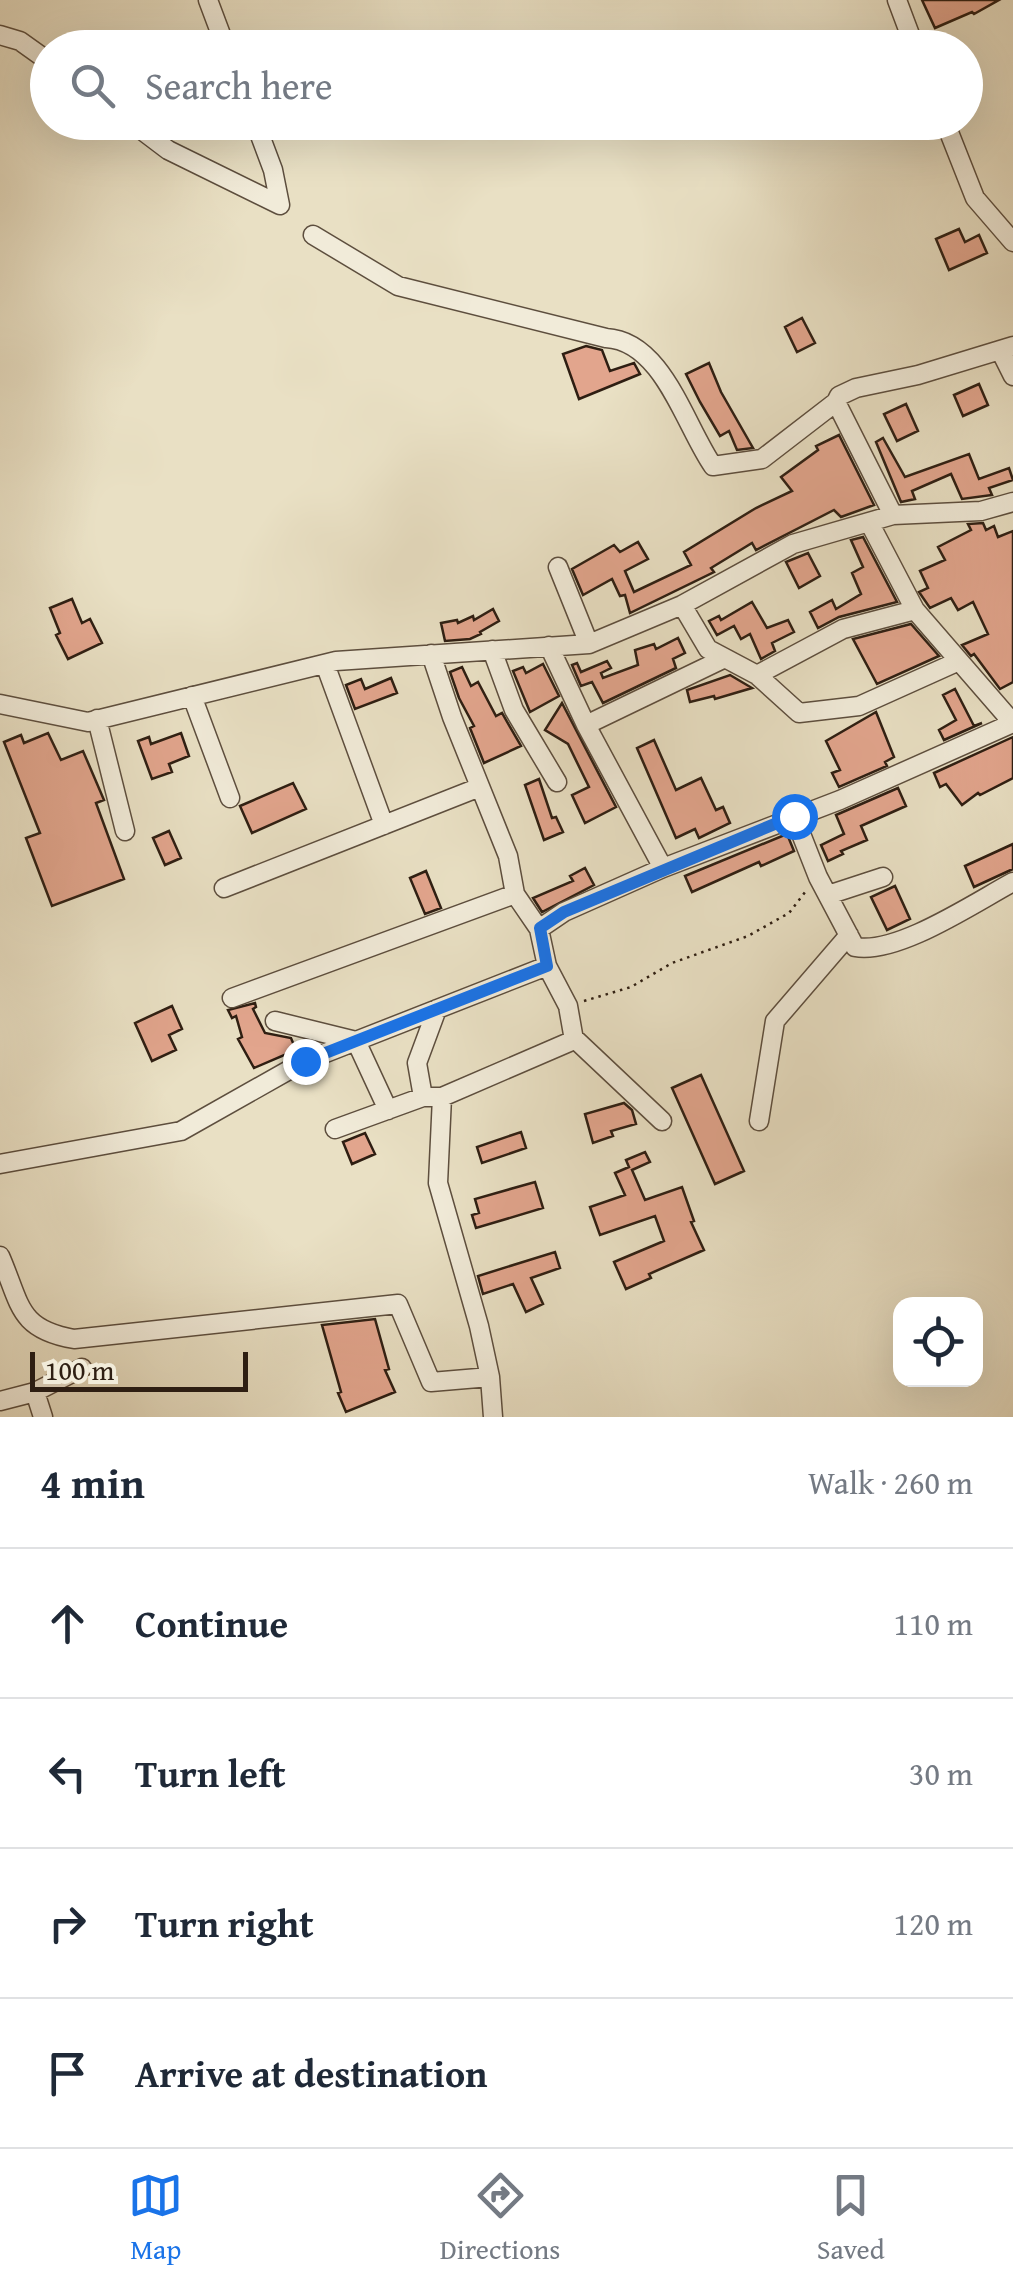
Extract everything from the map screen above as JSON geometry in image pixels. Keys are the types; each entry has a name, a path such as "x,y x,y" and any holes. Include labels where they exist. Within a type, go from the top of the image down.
{"street":[{"path":"208,0 219,30"},
{"path":"897,0 908,30"},
{"path":"0,35 30,48"},
{"path":"155,140 280,205 262,140"},
{"path":"952,140 974,198 1013,242"},
{"path":"314,235 398,286 606,338 622,338 666,376 712,466 762,459 839,396 856,388 918,375 1006,348 1013,376"},
{"path":"836,402 892,515"},
{"path":"0,704 88,722 325,664 589,644 682,605 793,544 892,515 982,510 1013,502"},
{"path":"540,928 564,912 663,868 840,800 1013,723 916,610 869,522"},
{"path":"558,567 589,644"},
{"path":"682,605 708,649 757,674 799,713 859,706 959,661"},
{"path":"757,674 843,629 916,610"},
{"path":"549,646 586,725 663,868"},
{"path":"492,650 514,710 557,782"},
{"path":"431,654 508,856 515,894 540,928 547,966 568,1006 574,1038 662,1121"},
{"path":"586,725 725,658"},
{"path":"325,664 384,825"},
{"path":"192,696 230,798"},
{"path":"97,719 124,831"},
{"path":"224,888 480,787"},
{"path":"794,816 818,877 855,947 892,945 1013,882"},
{"path":"828,895 884,877"},
{"path":"232,998 515,894"},
{"path":"759,1121 775,1021 849,935"},
{"path":"0,1164 181,1132 305,1061 547,966"},
{"path":"437,1009 417,1063 432,1097 438,1183 490,1376 494,1417"},
{"path":"275,1022 356,1041"},
{"path":"335,1130 432,1097 574,1038"},
{"path":"356,1041 388,1110"},
{"path":"0,1256 30,1322 46,1334 74,1339 398,1304 431,1382 490,1376"},
{"path":"0,1401 35,1392 82,1368"},
{"path":"35,1392 43,1417"}],"path":[{"path":"568,1006 632,987 672,963 748,936 789,913 818,877"}],"building":[{"path":"922,0 999,0 935,28"},
{"path":"959,229 965,242 979,235 987,253 949,270 936,239"},
{"path":"802,318 815,343 797,352 785,327"},
{"path":"586,346 602,350 610,371 634,363 640,374 579,399 563,354"},
{"path":"709,363 753,448 737,450 729,431 720,436 700,402 686,374"},
{"path":"979,384 988,405 963,416 954,395"},
{"path":"906,404 918,431 897,441 884,414"},
{"path":"839,435 874,505 841,517 834,510 756,550 752,543 711,568 714,572 630,613 625,595 620,596 612,579 583,595 572,569 614,545 620,552 638,542 648,559 625,571 634,592 691,565 684,552 792,491 781,477 818,450 816,446"},
{"path":"883,438 905,477 969,454 979,479 1009,468 1013,480 989,488 992,495 962,499 951,474 912,491 915,499 901,502 876,442"},
{"path":"983,523 986,530 994,526 998,537 1013,531 1013,682 1000,689 974,654 971,656 962,645 988,634 973,602 958,610 951,598 930,608 919,592 928,588 920,571 945,560 938,547 971,530 968,524"},
{"path":"863,537 897,602 839,617 818,628 810,612 832,600 836,609 861,594 852,573 863,567 851,540"},
{"path":"808,553 820,576 799,588 786,562"},
{"path":"72,599 82,623 90,619 102,643 68,659 56,635 60,633 50,608"},
{"path":"752,602 767,628 788,620 794,632 772,643 775,651 761,659 750,634 741,639 734,626 717,635 709,621 719,616 721,620"},
{"path":"493,609 499,621 481,634 445,641 441,623 458,623 473,616 474,620"},
{"path":"911,624 939,656 877,684 853,639"},
{"path":"678,638 685,653 673,659 676,668 603,703 592,682 581,686 572,665 577,663 581,672 607,661 611,668 601,673 603,678 638,665 635,650 654,644 656,649"},
{"path":"543,664 559,696 530,712 513,671 523,667 526,673"},
{"path":"462,667 471,686 478,682 496,716 502,713 521,746 484,763 470,728 474,726 450,672"},
{"path":"730,675 752,688 690,702 687,690"},
{"path":"391,678 397,693 355,709 346,685 361,679 365,689"},
{"path":"955,689 974,726 982,723 944,740 939,730 956,720 943,695"},
{"path":"562,703 616,807 585,823 572,795 589,787 568,744 545,730"},
{"path":"876,712 894,757 885,762 887,766 839,787 832,773 840,770 826,741"},
{"path":"48,733 61,760 83,751 104,800 96,803 124,879 52,906 26,838 40,833 4,742 21,735 24,743"},
{"path":"181,733 189,756 169,764 172,772 152,779 138,741 149,737 151,744"},
{"path":"1013,737 1013,778 978,793 962,805 946,784 940,787 934,773"},
{"path":"654,740 676,790 701,778 716,810 723,807 730,823 699,838 695,829 676,838 637,748"},
{"path":"539,779 552,818 556,817 563,832 544,840 525,785"},
{"path":"293,783 306,809 252,833 240,806"},
{"path":"898,788 906,806 861,826 867,840 828,861 821,845 844,834 836,815"},
{"path":"169,831 181,858 165,865 153,838"},
{"path":"787,834 794,851 692,892 685,876"},
{"path":"1013,844 1013,869 974,887 965,866"},
{"path":"585,868 594,885 542,912 533,898 573,881 570,876"},
{"path":"426,871 441,908 425,914 410,878"},
{"path":"895,886 910,919 887,930 871,897"},
{"path":"255,1003 253,1009 265,1033 291,1038 296,1050 254,1068 238,1039 242,1037 236,1016 232,1018 228,1010"},
{"path":"172,1006 182,1029 169,1035 176,1050 152,1061 135,1023"},
{"path":"701,1075 744,1171 715,1184 672,1088"},
{"path":"624,1103 632,1110 636,1124 611,1131 613,1136 593,1143 585,1114"},
{"path":"521,1132 526,1148 482,1163 477,1147"},
{"path":"365,1133 375,1154 352,1164 343,1142"},
{"path":"645,1152 650,1162 632,1170 645,1200 682,1187 694,1221 691,1222 704,1250 649,1274 651,1278 626,1289 614,1262 664,1241 655,1216 600,1235 590,1207 625,1195 615,1173 629,1167 626,1160"},
{"path":"535,1182 543,1208 476,1228 472,1215 479,1213 475,1199"},
{"path":"555,1252 560,1268 531,1278 543,1304 526,1312 513,1284 483,1294 478,1276"},
{"path":"375,1319 389,1369 385,1370 395,1392 346,1412 322,1325"}],"route":[{"path":"305,1061 547,966 540,928 564,912 794,816"}]}
